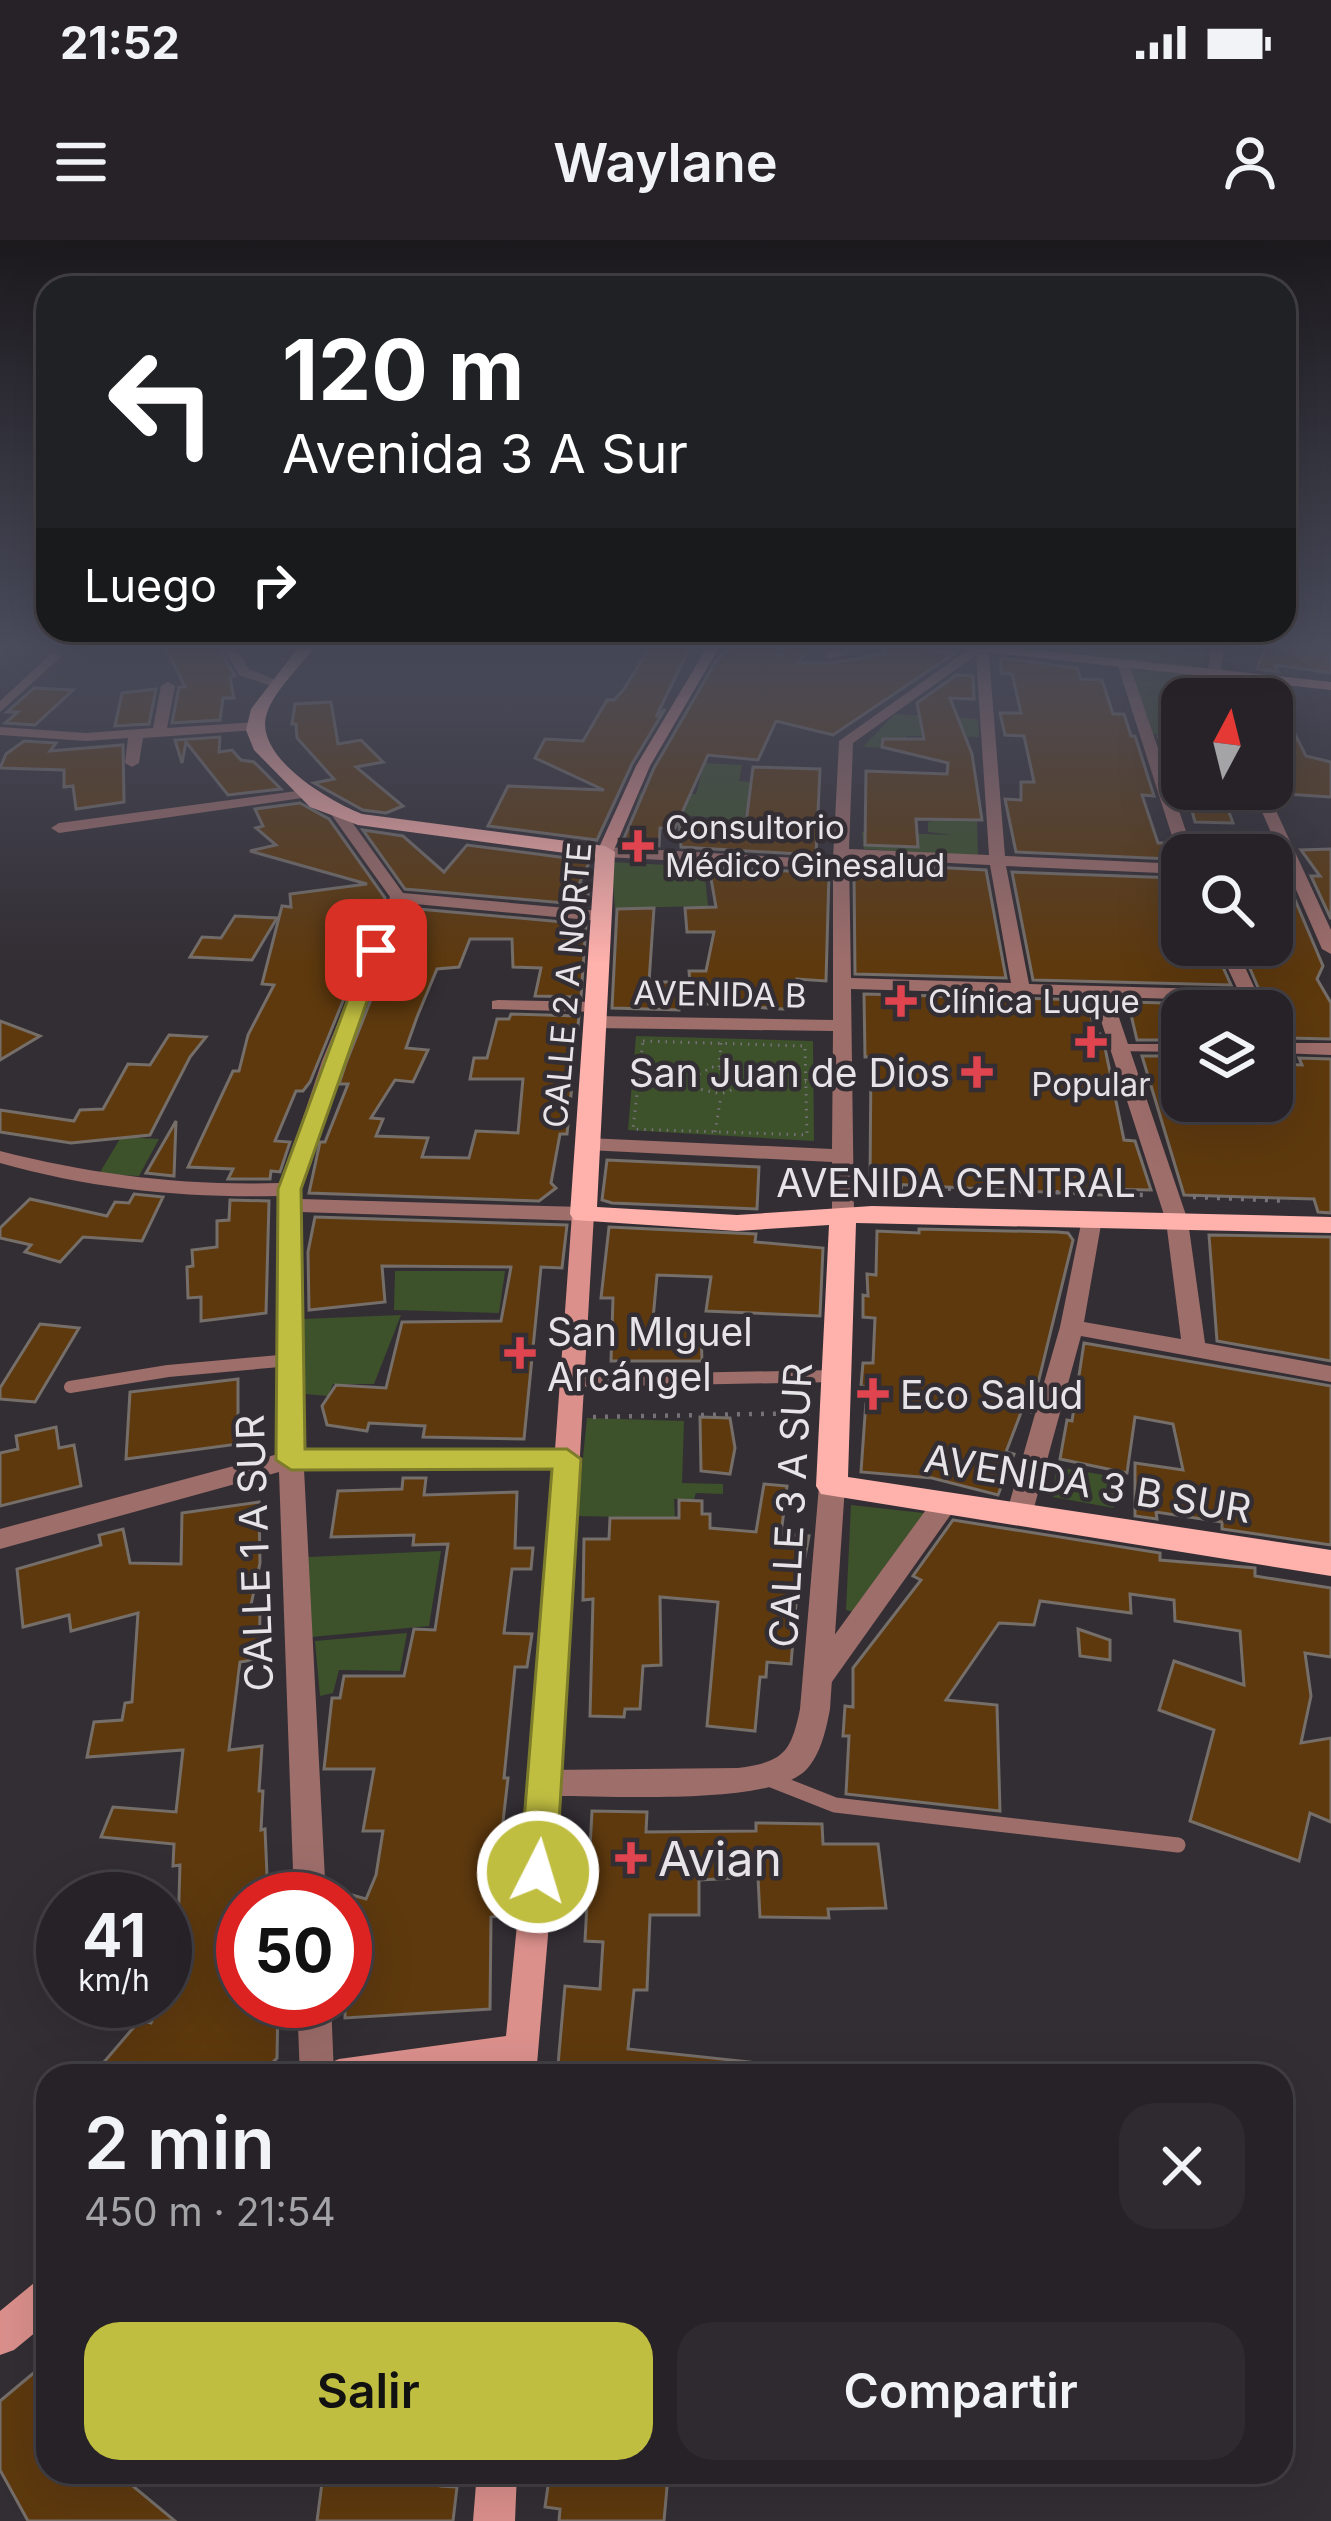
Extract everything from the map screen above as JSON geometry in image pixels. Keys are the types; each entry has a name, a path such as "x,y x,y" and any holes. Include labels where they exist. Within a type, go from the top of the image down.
{"main road":[{"path":"264,750 304,794 340,814 605,852"},
{"name":"CALLE 2 A NORTE","path":"583,1214 605,852 653,750"},
{"path":"362,844 372,830 409,826"},
{"name":"AVENIDA CENTRAL","path":"583,1214 736,1223 1091,1219 1173,1208 1331,1225"},
{"path":"520,2064 546,1783 583,1214"},
{"name":"CALLE 3 A SUR","path":"832,1486 836,1376 851,1219"},
{"name":"AVENIDA 3 B SUR","path":"832,1486 1331,1563"},
{"path":"0,2336 36,2307"},
{"path":"494,2521 496,2484"}],"street":[{"path":"132,763 134,750"},
{"path":"846,750 841,859 843,1156 851,1219"},
{"path":"989,750 997,862 1021,989"},
{"path":"1152,750 1179,834"},
{"path":"59,828 304,794"},
{"path":"1268,810 1331,949"},
{"path":"340,814 398,896 599,916"},
{"path":"605,852 1161,868"},
{"name":"CALLE 1 A SUR","path":"309,1872 291,1460 289,1197 332,1060 398,896"},
{"path":"845,983 1161,997"},
{"path":"1101,992 1173,1208 1194,1349"},
{"name":"AVENIDA B","path":"498,1005 844,1026"},
{"path":"1293,1047 1331,1049"},
{"path":"1120,1048 1161,1048"},
{"path":"587,1144 843,1156"},
{"path":"0,1157 104,1184 583,1214"},
{"path":"1019,1515 1072,1328 1091,1219"},
{"path":"1072,1328 1331,1374"},
{"path":"0,1539 291,1460 567,1459"},
{"name":"CALLE 3 A SUR","path":"768,1778 798,1761 809,1745 819,1678 832,1486"},
{"path":"819,1678 945,1503"},
{"path":"546,1783 768,1778"},
{"path":"315,2028 317,2064"}],"lane":[{"path":"70,1387 169,1371 291,1360"},
{"path":"572,1381 836,1376"},
{"path":"768,1778 835,1804 1178,1845"}],"path":[{"path":"643,1041 721,1043 805,1046 807,1135 633,1129 643,1041"},
{"path":"719,1066 721,1043"},
{"path":"693,1081 700,1070 719,1066 737,1071 744,1082"},
{"path":"639,1079 693,1081 704,1092 721,1094 744,1082 806,1082"},
{"path":"715,1132 721,1094"},
{"path":"864,1185 1173,1208 1288,1201"},
{"path":"780,1188 810,1188"},
{"path":"569,1417 835,1413"}],"green space":[{"path":"704,763 742,765 739,781 752,782 744,821 635,810 640,793 696,794"},
{"path":"977,821 978,856 864,849 862,832 954,835 928,832 928,822"},
{"path":"611,862 704,867 708,906 615,908"},
{"path":"636,1036 813,1041 814,1141 628,1130"},
{"path":"121,1137 159,1139 139,1176 99,1174"},
{"path":"395,1271 505,1271 499,1313 394,1310"},
{"path":"401,1315 374,1384 333,1384 328,1396 305,1394 303,1319"},
{"path":"587,1418 684,1421 682,1483 723,1484 723,1494 696,1493 694,1499 674,1499 675,1518 577,1516"},
{"path":"1056,1467 1116,1477 1114,1508 1053,1497"},
{"path":"851,1505 924,1513 854,1612 846,1610"},
{"path":"441,1551 429,1626 311,1637 308,1557"},
{"path":"407,1633 400,1671 339,1670 333,1693 320,1696 315,1641"}],"building":[{"path":"123,750 124,802 76,809 73,786 64,787 64,770 0,768 6,754"},
{"path":"193,750 232,750 241,760 254,762 281,789 228,795"},
{"path":"308,750 371,750 383,762 356,767 403,806 386,813 363,810 314,783 334,779"},
{"path":"539,750 640,750 597,840 488,826 508,786 604,790 535,758"},
{"path":"664,750 762,750 758,760 708,755 675,828 660,828 659,846 622,843"},
{"path":"896,750 971,750 982,820 916,819 918,847 865,845 866,771 947,774 948,763"},
{"path":"1027,750 1140,750 1154,796 1142,795 1161,843 1161,859 1016,852 1005,799 1021,800 1021,782 1034,782"},
{"path":"1293,750 1331,762 1331,797 1293,794"},
{"path":"753,767 820,769 816,855 681,847 679,820 746,823"},
{"path":"300,803 329,819 385,898 310,1082 303,1091 296,1091 275,1141 290,1142 280,1172 271,1171 270,1179 228,1179 233,1169 188,1167 233,1071 239,1071 248,1035 274,985 262,984 282,906 291,907 290,894 367,884 250,851 276,845 256,828 263,826 255,809"},
{"path":"1192,810 1228,810 1233,823 1195,822"},
{"path":"363,830 403,836 444,872 467,845 590,861 579,884 589,884 587,905 405,889"},
{"path":"1331,849 1331,919 1311,876 1320,876 1301,850"},
{"path":"861,863 986,870 1006,978 855,974 854,873 861,873"},
{"path":"709,867 829,873 826,981 797,979 797,1010 679,1002 679,1010 612,1008 617,909 654,908 649,982 690,982 689,971 706,971 714,932 687,932 685,908 716,907"},
{"path":"1012,872 1161,877 1161,966 1222,966 1231,985 1033,980"},
{"path":"1293,895 1323,966 1317,979 1331,1003 1331,1039 1293,1038 1293,990 1259,990 1249,966 1293,966"},
{"path":"407,908 586,924 581,997 535,996 541,968 513,967 512,939 470,939 459,967 437,969 417,1017 406,1048 428,1050 413,1082 395,1080 371,1118 383,1119 376,1136 428,1138 422,1157 469,1158 476,1131 518,1133 523,1079 470,1079 474,1058 487,1058 497,1019 509,1019 511,1014 579,1016 567,1134 560,1134 551,1183 556,1188 539,1201 309,1193 320,1142 325,1142 348,1084 339,1084 346,1063"},
{"path":"235,916 277,918 252,960 190,957 202,937 221,938"},
{"path":"864,994 1088,1000 1095,1034 1100,1034 1105,1048 1124,1140 1135,1141 1151,1190 1100,1189 1101,1195 870,1183 871,1057 865,1057"},
{"path":"1128,1002 1161,1003 1161,1040 1137,1040"},
{"path":"0,1021 40,1036 0,1060"},
{"path":"169,1035 206,1037 190,1057 150,1135 71,1143 0,1132 0,1110 74,1121 80,1110 103,1109 128,1064 150,1065"},
{"path":"1142,1056 1161,1056 1161,1119"},
{"path":"1299,1058 1331,1059 1331,1213 1318,1212 1314,1199 1184,1195 1162,1122 1293,1122 1293,1065 1302,1065"},
{"path":"176,1121 174,1176 146,1173"},
{"path":"607,1160 759,1167 757,1209 602,1200"},
{"path":"134,1194 163,1197 142,1241 83,1237 60,1262 25,1252 31,1245 0,1238 0,1228 30,1199 107,1216 115,1202 129,1203"},
{"path":"230,1200 269,1201 266,1313 201,1321 201,1297 188,1298 187,1267 193,1266 192,1250 217,1247 217,1221 229,1220"},
{"path":"315,1217 567,1225 562,1268 541,1267 524,1439 423,1437 425,1426 369,1423 367,1431 327,1425 322,1406 336,1385 386,1388 402,1322 501,1321 511,1267 382,1266 385,1302 309,1310 308,1252"},
{"path":"609,1227 756,1234 755,1242 823,1248 820,1316 706,1311 711,1277 657,1275 652,1330 701,1330 702,1361 611,1361 613,1298 601,1298"},
{"path":"919,1229 1057,1232 1068,1233 1073,1240 1031,1412 1022,1410 1006,1452 1014,1454 998,1495 932,1478 861,1472 867,1387 861,1386 863,1363 873,1363 875,1318 863,1317 863,1295 868,1296 867,1274 876,1275 877,1231 919,1233"},
{"path":"1209,1235 1331,1237 1331,1361 1217,1341"},
{"path":"40,1324 79,1328 35,1402 0,1399 0,1388"},
{"path":"1084,1343 1331,1386 1331,1545 1222,1529 1222,1522 1156,1512 1157,1519 1135,1516 1135,1463 1183,1470 1173,1424 1135,1417 1127,1473 1060,1459 1067,1420 1072,1421"},
{"path":"238,1379 238,1444 126,1459 130,1392"},
{"path":"700,1417 730,1418 735,1448 730,1474 701,1471"},
{"path":"56,1427 59,1448 74,1445 81,1486 0,1506 0,1453 18,1449 16,1436"},
{"path":"403,1478 426,1478 424,1495 517,1492 515,1548 533,1548 531,1569 512,1569 504,1633 532,1634 527,1667 515,1667 504,1778 508,1778 501,1839 506,1839 503,1889 500,1916 491,1917 490,2009 372,2016 372,1885 383,1831 363,1831 374,1769 324,1769 332,1698 340,1698 344,1676 404,1676 414,1629 435,1630 448,1544 413,1545 414,1535 331,1537 338,1491 402,1489"},
{"path":"764,1484 787,1486 781,1534 809,1536 791,1664 767,1662 766,1677 760,1677 755,1731 707,1726 718,1602 660,1597 661,1665 643,1666 640,1709 625,1709 624,1717 590,1716 593,1599 583,1600 584,1539 609,1539 610,1518 679,1518 679,1500 702,1501 702,1514 710,1514 710,1528 756,1532"},
{"path":"259,1502 260,1563 249,1614 260,1613 259,1659 240,1662 229,1750 262,1746 259,1791 263,1791 261,1830 265,1829 267,1872 216,1872 216,2028 278,2028 277,2058 271,2064 102,2064 133,2028 192,2028 192,1872 180,1872 180,1865 173,1866 174,1844 101,1837 113,1807 176,1812 183,1750 87,1757 94,1722 122,1720 125,1703 132,1702 138,1613 71,1631 69,1615 23,1627 17,1569 101,1545 99,1535 123,1529 130,1563 181,1564 182,1513"},
{"path":"953,1520 1160,1553 1160,1560 1255,1568 1255,1576 1331,1588 1331,1657 1305,1653 1311,1696 1301,1743 1331,1738 1331,1822 1310,1813 1299,1861 1190,1821 1214,1730 1159,1710 1174,1661 1244,1685 1240,1631 1175,1621 1174,1600 1130,1594 1131,1613 1040,1601 1034,1625 999,1623 946,1700 997,1705 1000,1811 846,1794 849,1736 843,1736 845,1706 853,1707 853,1668 921,1580 913,1576"},
{"path":"1078,1629 1110,1640 1110,1660 1080,1656"},
{"path":"592,1811 647,1812 646,1832 756,1831 756,1823 822,1824 823,1844 878,1844 886,1908 828,1909 829,1918 760,1917 758,1877 699,1880 699,1915 650,1915 647,1990 634,1990 628,2049 750,2064 558,2064 565,1986 600,1989 603,1942 585,1941"},
{"path":"36,2371 36,2484 130,2484 175,2521 28,2521 0,2470 0,2401"},
{"path":"322,2484 457,2487 453,2521 317,2521"},
{"path":"548,2484 667,2484 664,2521 559,2521 560,2509 545,2507"}],"place":[{"name":"Consultorio Médico Ginesalud","path":"638,846"},
{"name":"Clínica Luque","path":"901,1001"},
{"name":"Popular","path":"1091,1042"},
{"name":"San Juan de Dios","path":"977,1072"},
{"name":"San MIguel Arcángel","path":"520,1353"},
{"name":"Eco Salud","path":"873,1394"},
{"name":"Avian","path":"631,1858"}],"route":[{"path":"376,950 332,1060 290,1189 291,1460 567,1459 538,1872"}]}
